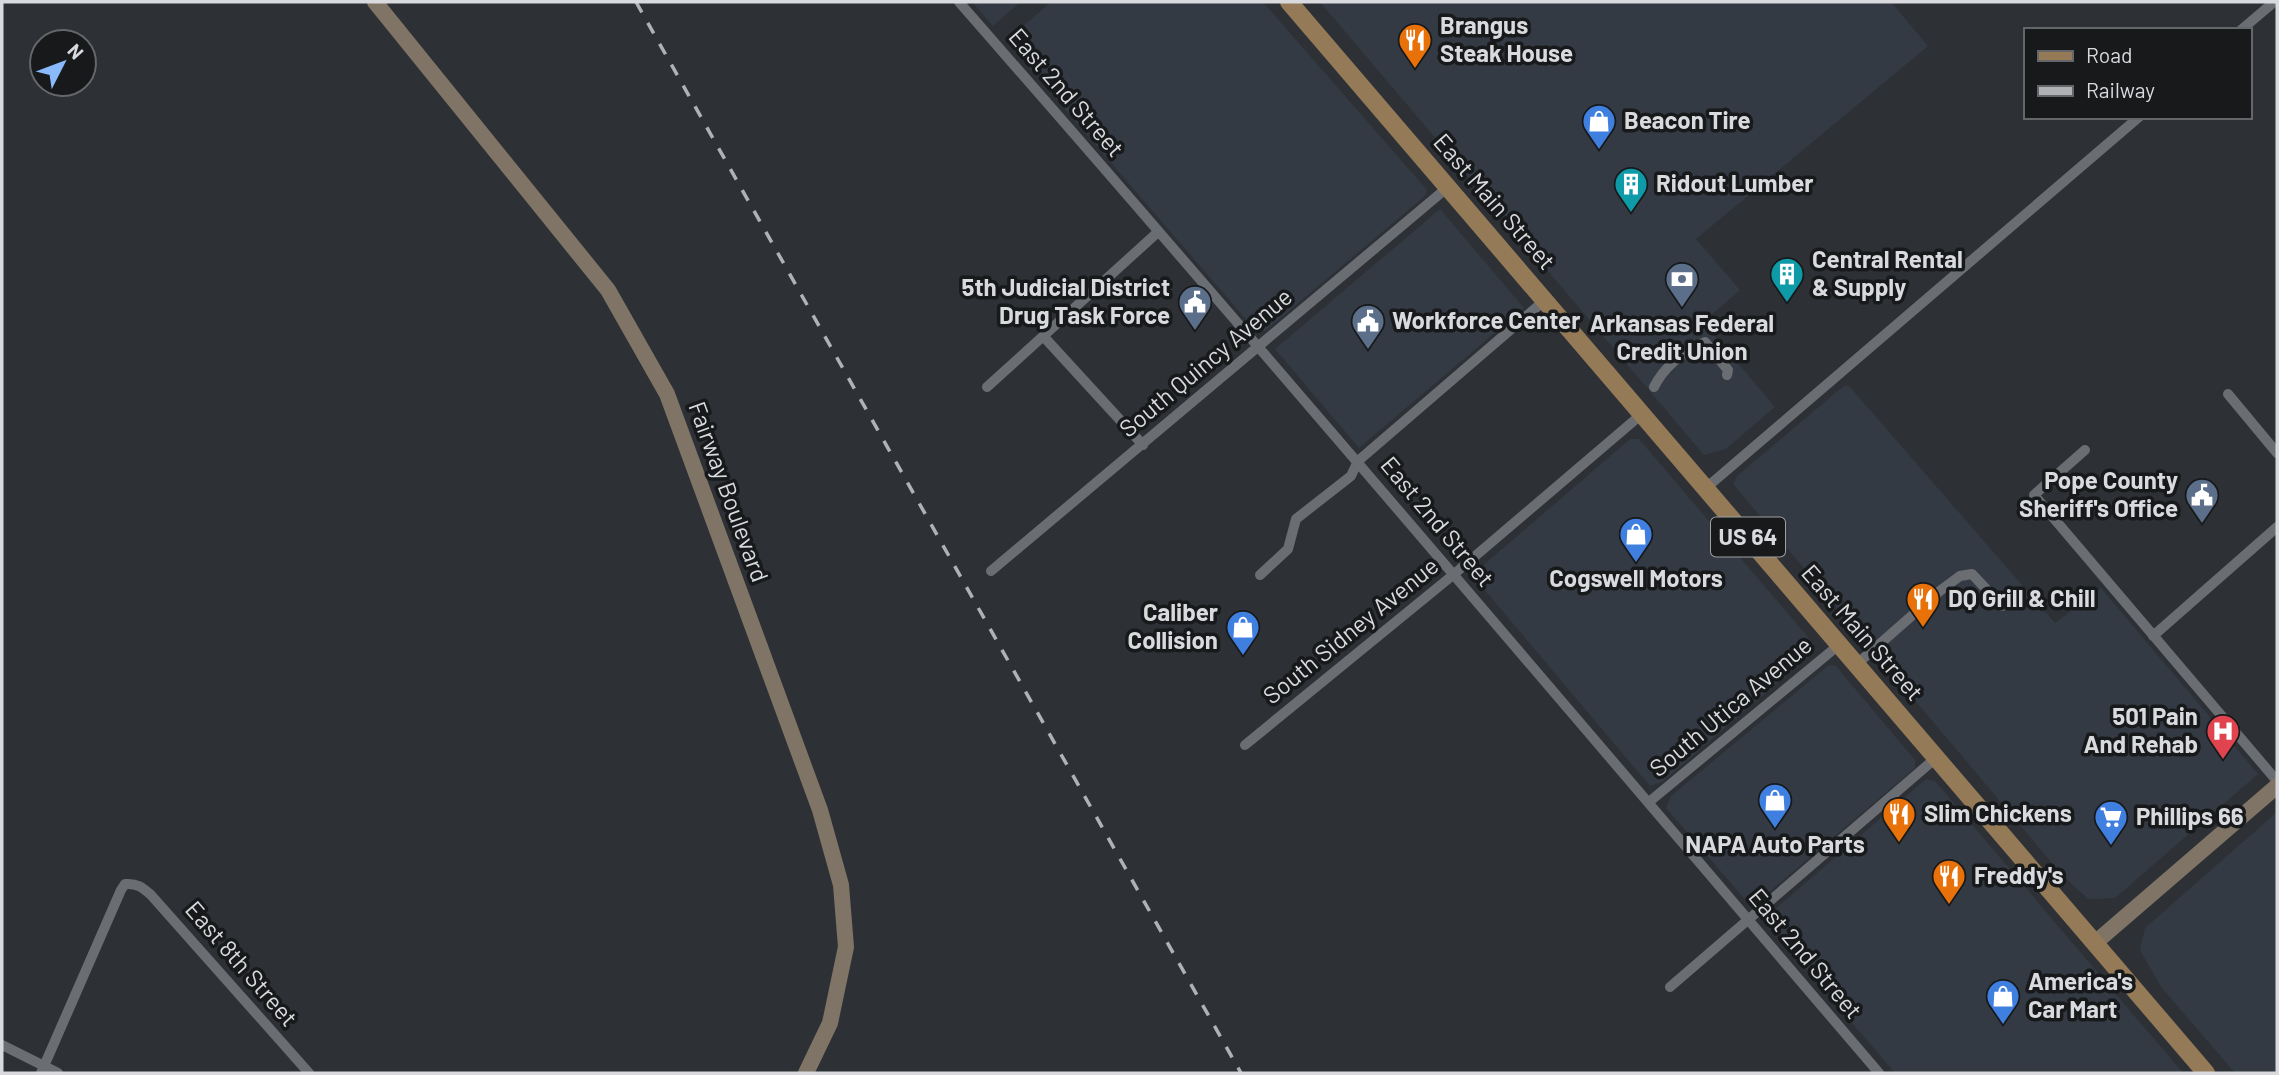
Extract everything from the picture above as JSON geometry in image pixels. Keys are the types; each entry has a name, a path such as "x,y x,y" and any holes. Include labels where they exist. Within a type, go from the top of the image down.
{"main road":[{"name":"East Main Street","path":"1289,2 2206,1073"}],"street":[{"name":"Fairway Boulevard","path":"375,2 608,289 667,394 820,810 841,885 846,947 830,1023 806,1073"},
{"name":"East 2nd Street","path":"959,2 1358,461 1879,1073"},
{"path":"2243,28 2274,2"},
{"path":"1706,488 2137,119"},
{"name":"South Quincy Avenue","path":"991,571 1448,187"},
{"path":"987,387 1158,232"},
{"path":"1260,575 1287,549 1296,519 1351,476 1358,461 1545,300"},
{"path":"1044,337 1143,445"},
{"path":"1654,387 1661,373 1680,356 1705,342 1728,370 1727,375"},
{"path":"2228,394 2277,453"},
{"name":"South Sidney Avenue","path":"1245,744 1453,575 1643,413"},
{"path":"2085,450 2034,495 2277,783 2096,942"},
{"path":"2153,636 2277,527"},
{"path":"1857,664 1941,590 1961,576 1972,574 2002,606"},
{"name":"South Utica Avenue","path":"1649,802 1840,644"},
{"path":"1670,987 1937,757"},
{"name":"East 8th Street","path":"42,1070 125,884 139,885 151,895 309,1073"},
{"path":"2,1045 42,1070 58,1073"}],"shaded area":[{"path":"972,2 1020,2 993,26"},
{"path":"1051,2 1263,2 1427,190 1425,196 1265,331 1256,331 1006,41"},
{"path":"1320,2 1891,2 1928,46 1696,239 1740,290 1703,322 1775,407 1726,449 1704,455"},
{"path":"1440,209 1524,308 1359,448 1275,349"},
{"path":"1845,385 1850,387 2055,623 2101,588 2258,774 2115,898 2088,899 2062,875 1733,484 1738,475"},
{"path":"1630,439 1639,439 1814,644 1809,656 1662,782 1650,786 1472,575"},
{"path":"1829,665 1836,666 1915,760 1915,768 1755,904 1749,904 1666,808 1671,796"},
{"path":"1926,779 1935,781 2183,1073 1895,1073 1766,922 1768,915"},
{"path":"2277,812 2277,1073 2235,1073 2161,987 2140,950 2145,928"}],"railway":[{"path":"636,2 1241,1073"}],"place":[{"name":"Brangus Steak House","path":"1415,70"},
{"name":"Beacon Tire","path":"1599,151"},
{"name":"Ridout Lumber","path":"1631,214"},
{"name":"Central Rental & Supply","path":"1787,304"},
{"name":"Arkansas Federal Credit Union","path":"1682,309"},
{"name":"5th Judicial District Drug Task Force","path":"1195,332"},
{"name":"Workforce Center","path":"1368,351"},
{"name":"Pope County Sheriff's Office","path":"2202,525"},
{"name":"Cogswell Motors","path":"1636,564"},
{"name":"DQ Grill & Chill","path":"1923,629"},
{"name":"Caliber Collision","path":"1243,657"},
{"name":"501 Pain And Rehab","path":"2223,761"},
{"name":"NAPA Auto Parts","path":"1775,830"},
{"name":"Slim Chickens","path":"1899,844"},
{"name":"Phillips 66","path":"2111,847"},
{"name":"Freddy's","path":"1949,906"},
{"name":"America's Car Mart","path":"2003,1026"}]}
